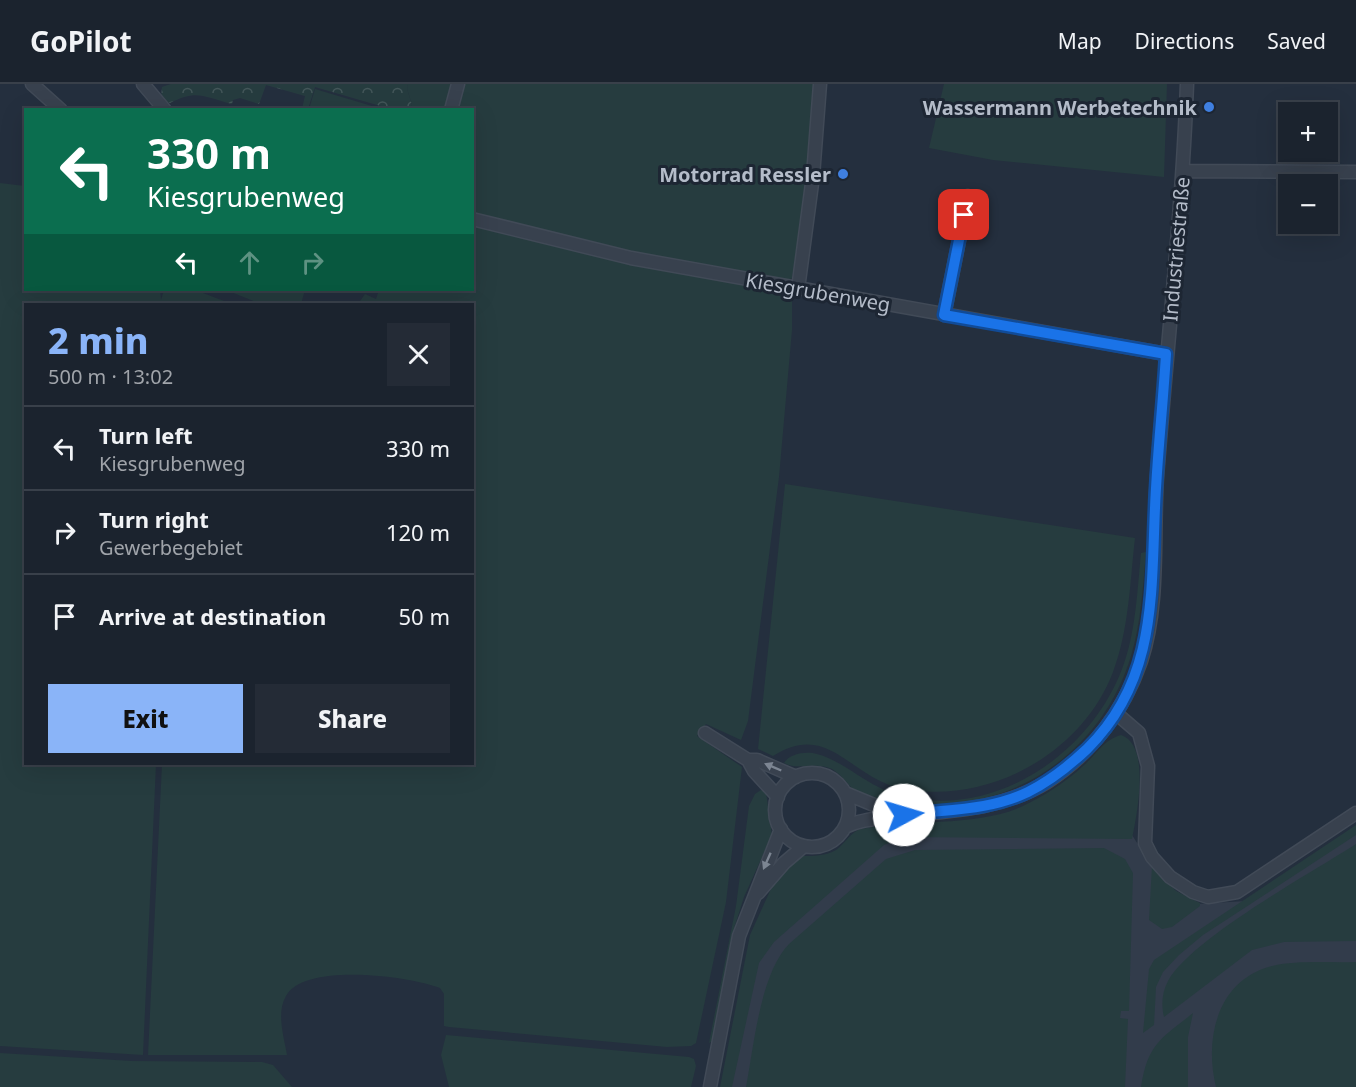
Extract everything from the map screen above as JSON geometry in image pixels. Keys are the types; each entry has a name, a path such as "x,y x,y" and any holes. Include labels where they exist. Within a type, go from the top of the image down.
{"street":[{"path":"32,84 59,108"},
{"path":"144,84 163,108"},
{"path":"452,108 458,84"},
{"path":"798,289 813,176 820,84"},
{"name":"Industriestraße","path":"757,893 784,863 804,846 825,844 836,838 845,827 853,822 975,808 1027,792 1075,761 1117,714 1141,660 1149,620 1166,354 1184,171 1187,84"},
{"path":"1184,171 1356,172"},
{"path":"944,315 968,196"},
{"name":"Kiesgrubenweg","path":"474,219 632,258 1166,354"},
{"path":"1117,714 1140,734 1148,766 1145,843 1152,857 1170,877 1193,892 1208,897 1237,892 1356,813"},
{"name":"Industriestraße","path":"705,733 748,760 757,760 796,777 805,774 824,775 839,785 845,793 874,805 917,813"},
{"path":"748,760 754,771 778,796"},
{"path":"796,777 785,785 778,796 776,813 781,830 791,840 804,846"},
{"path":"845,793 849,813 845,827"},
{"name":"Industriestraße","path":"710,1087 739,936 757,893 761,874 781,830"}],"shaded area":[{"path":"1356,829 1356,1087 730,1087 753,973 764,950 883,841 896,835 1132,835 1159,877 1171,888 1197,904 1246,901"}],"green space":[{"path":"171,84 408,84 407,89 412,105 410,108 384,108 315,87 308,108 302,108 305,96 266,85 259,104 240,98 233,100 232,104 194,95 170,103 164,102 161,97 162,87"},
{"path":"408,84 454,84 448,108 410,108 412,105 407,89"},
{"path":"461,84 815,84 806,186 792,278 784,282 653,258 474,214 474,108 455,108"},
{"path":"944,84 1167,84 1164,177 993,160 929,148"},
{"path":"315,89 379,108 309,108"},
{"path":"0,183 24,186 24,291 160,291 161,300 164,291 198,291 229,303 24,303 24,765 156,765 143,1055 0,1046"},
{"path":"474,224 784,291 792,298 792,330 779,477 748,721 741,740 706,724 697,736 742,767 726,902 696,1043 691,1046 667,1047 449,1027 444,1026 444,994 440,988 406,979 383,976 335,975 297,985 286,996 281,1017 287,1055 148,1055 162,765 474,765 474,303 359,303 365,294 376,299 379,291 474,291"},
{"path":"228,291 305,291 301,303 258,303"},
{"path":"785,484 1135,538 1128,606 1118,656 1113,672 1098,701 1079,727 1055,750 1027,768 997,781 965,789 932,792 899,788 881,782 838,754 824,748 809,745 792,747 773,756 758,749"},
{"path":"1146,552 1137,631 1131,656 1120,684 1106,710 1089,733 1045,772 1019,786 992,796 962,802 910,806 890,804 864,796 855,791 832,769 784,763 790,757 799,754 817,754 893,793 940,801 974,797 1006,787 1036,772 1064,752 1088,727 1107,699 1122,669 1135,612 1141,553"},
{"path":"1121,735 1130,741 1136,752 1139,766 1139,798 1132,839 905,837 884,845 774,942 759,963 732,1087 720,1087 750,935 774,882 801,856 832,852 861,829 965,820 1005,813 1023,806 1062,783 1105,744"},
{"path":"761,790 766,792 772,835 744,897 732,935 713,1041 709,1043 736,906 749,806 755,794"},
{"path":"1356,825 1356,835 1203,935 1179,955 1163,972 1156,987 1154,1025 1143,1033 1149,969 1154,960"},
{"path":"1356,844 1356,941 1284,942 1252,950 1164,1017 1164,990 1181,964 1226,927"},
{"path":"1104,848 1125,859 1133,873 1129,1011 1121,1011 1120,1018 1128,1019 1125,1087 746,1087 760,1011 771,973 779,957 789,944 886,859 915,850"},
{"path":"1152,866 1176,891 1200,903 1200,906 1172,927 1162,929 1149,920"},
{"path":"1356,962 1356,1087 1216,1087 1212,1050 1214,1031 1227,998 1238,984 1253,973 1282,964"},
{"path":"1193,1013 1188,1037 1188,1087 1141,1087 1152,1051 1164,1036"},
{"path":"446,1035 689,1057 694,1059 696,1066 691,1087 449,1087 441,1055"},
{"path":"0,1053 132,1061 262,1062 273,1065 292,1087 0,1087"}],"place":[{"name":"Wassermann Werbetechnik","path":"1209,107"},
{"name":"Motorrad Ressler","path":"843,174"}],"route":[{"path":"904,815 956,811 1010,799 1045,783 1075,761 1117,714 1125,698 1141,660 1152,600 1155,505 1166,354 944,315 964,215"}]}
